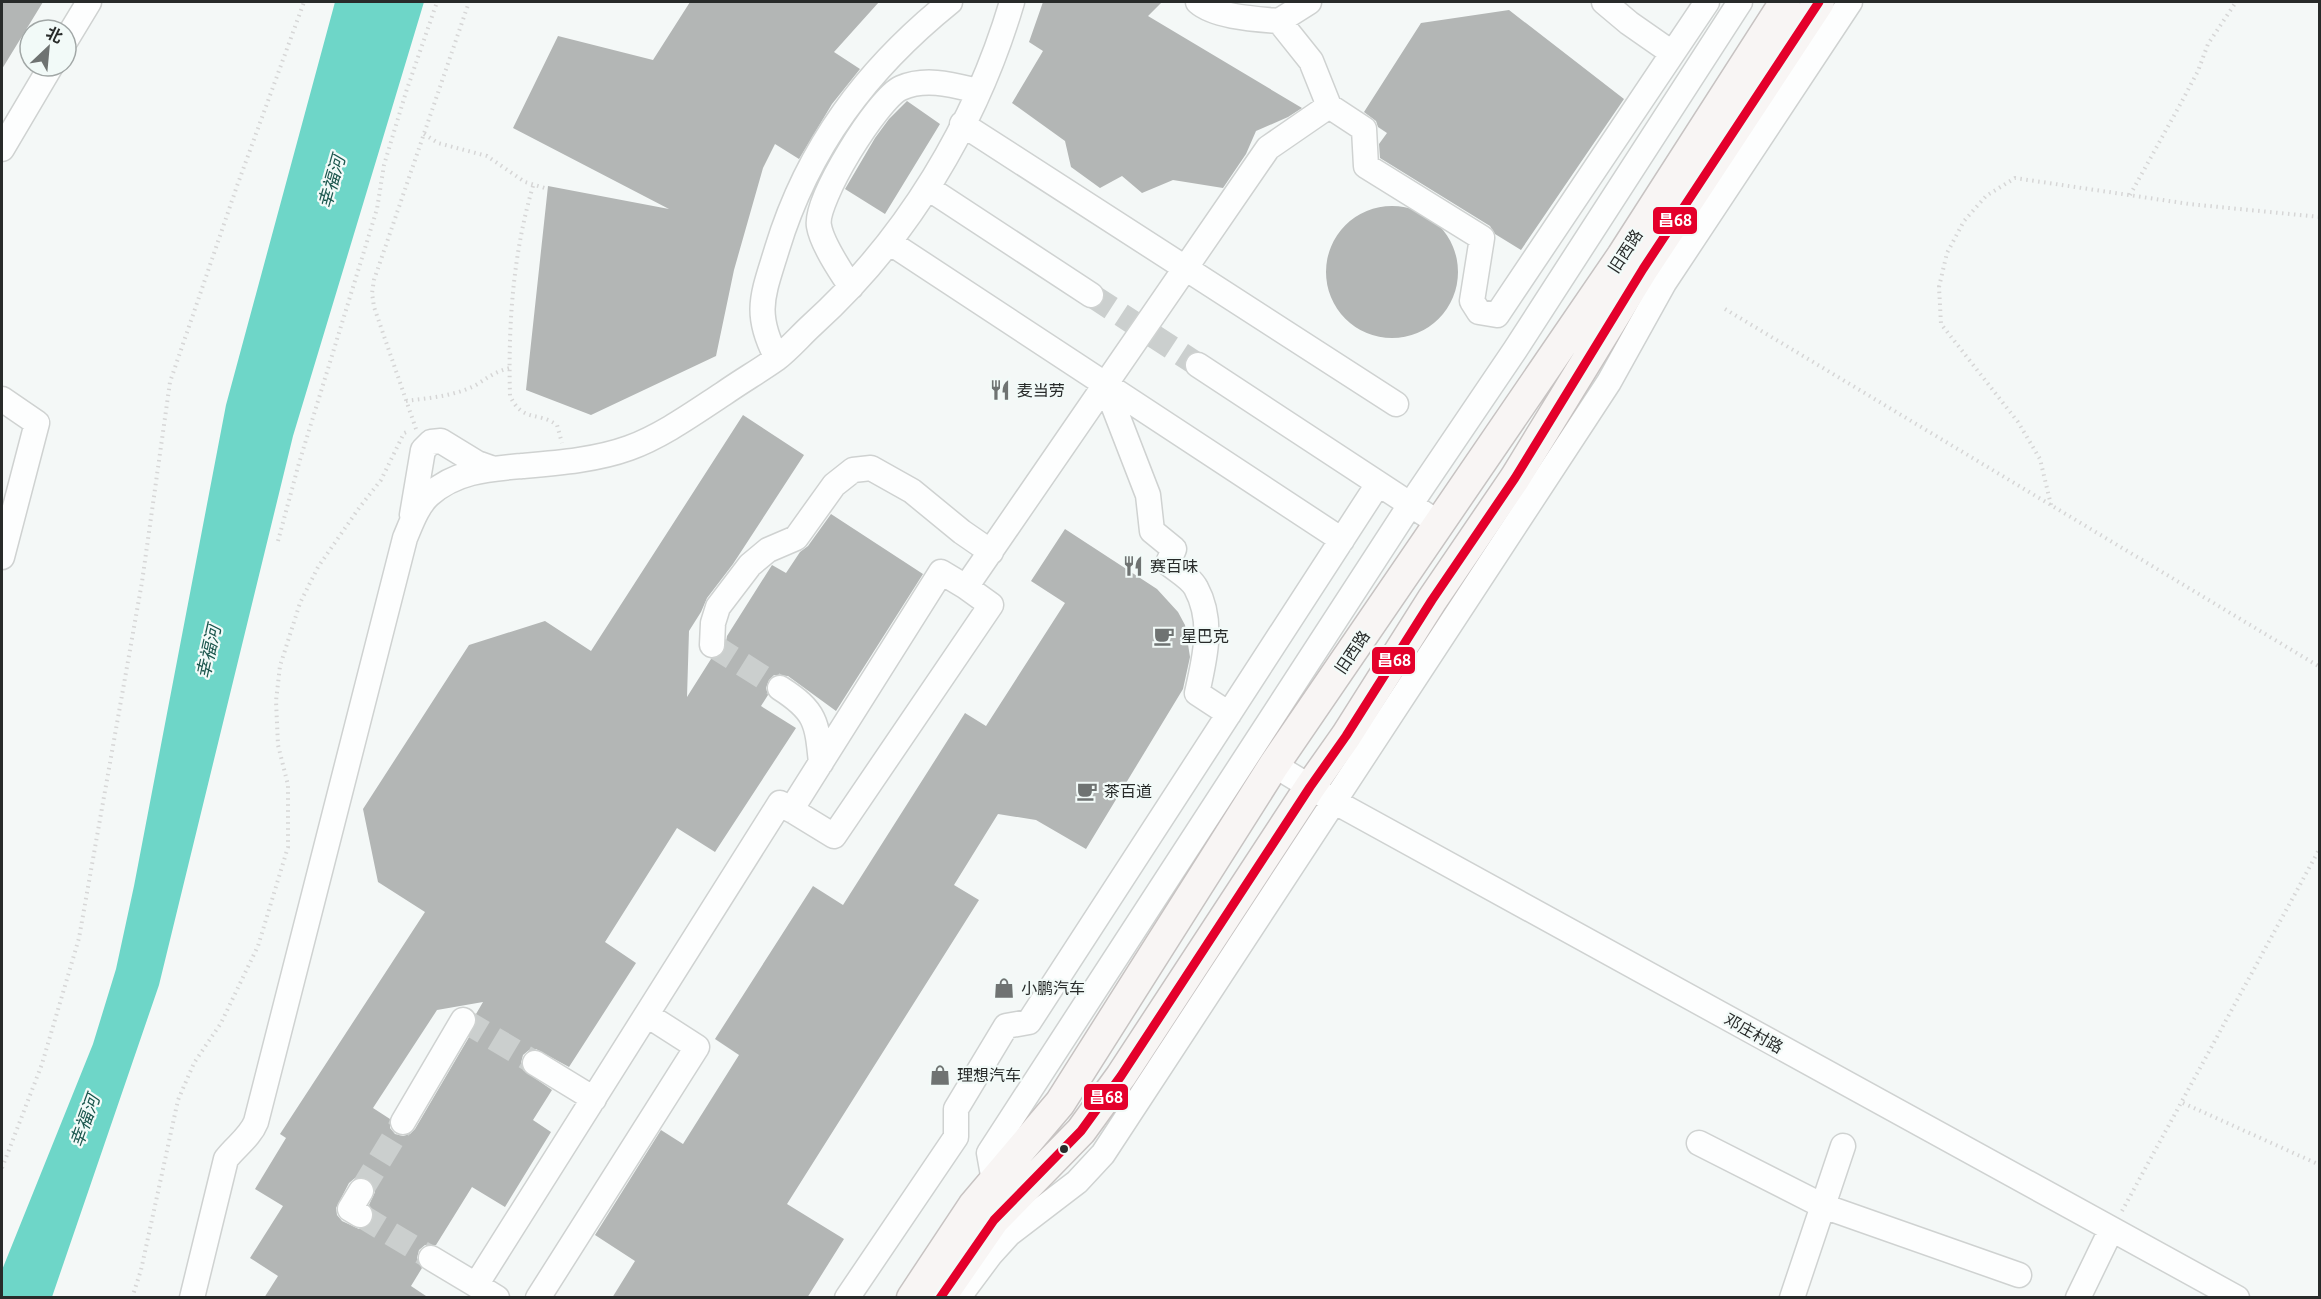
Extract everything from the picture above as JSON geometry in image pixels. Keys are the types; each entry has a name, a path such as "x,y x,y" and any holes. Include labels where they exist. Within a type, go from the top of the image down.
{"main road":[{"name":"旧西路","path":"912,1298 973,1206 1060,1103 1274,765 1622,256 1785,2"},
{"name":"旧西路","path":"947,1297 993,1220 1047,1168 1094,1115 1346,736 1432,600 1515,478 1643,269 1819,2"}],"street":[{"path":"78,20 89,2"},
{"path":"777,358 765,337 761,313 781,235 813,158 848,105 872,75 950,2"},
{"path":"192,1298 226,1159 233,1149 252,1132 256,1122 402,550 410,528 428,496 462,475 491,468 564,461 629,448 673,425 777,358 830,310 851,287 889,242 928,188 949,153 978,91 1005,24 1011,2"},
{"path":"1198,2 1204,7 1242,17 1279,21 1309,2"},
{"path":"1604,2 1672,53"},
{"path":"1279,21 1311,61 1329,106 1364,129 1366,166 1482,238 1472,302 1479,312 1497,315 1707,2"},
{"path":"994,1182 989,1153 1740,2"},
{"path":"947,1297 1009,1234 1077,1182 1103,1154 1609,382 1664,283 1850,2"},
{"path":"2,149 44,78"},
{"path":"851,287 839,269 818,225 823,201 856,143 882,105 900,88 922,82 946,84 978,91"},
{"path":"966,587 1268,148 1329,106"},
{"path":"962,124 1396,404"},
{"path":"928,188 1091,295"},
{"path":"889,242 1342,540"},
{"path":"1198,365 1440,524"},
{"path":"1105,384 1148,495 1152,531 1174,549 1168,563 1195,586 1207,620 1206,655 1197,693 1229,714"},
{"path":"2,399 37,423 2,557"},
{"path":"410,528 419,439 431,442 441,441 477,463 491,468"},
{"path":"712,645 713,623 718,607 750,565 768,550 796,538 834,485 853,470 871,468 912,491 990,552"},
{"path":"847,1298 956,1137 956,1109 1006,1026 1029,1022 1378,484"},
{"path":"477,1285 780,803 791,810 834,836 991,605 941,572 791,810"},
{"path":"780,688 799,700 813,717 819,737 821,763"},
{"name":"邓庄村路","path":"1274,765 1335,802 2237,1298"},
{"path":"538,1298 698,1047 647,1015"},
{"path":"403,1122 464,1020"},
{"path":"535,1063 594,1099"},
{"path":"1699,1143 1823,1206 2019,1275"},
{"path":"1792,1298 1844,1146"},
{"path":"360,1215 350,1209 361,1191"},
{"path":"2078,1298 2111,1230"},
{"path":"431,1258 497,1298"}],"path":[{"path":"2,1168 42,1064 79,938 142,582 170,382 237,186 304,2"},
{"path":"278,541 299,463 377,209 384,165 437,2"},
{"path":"419,439 374,307 372,293 374,280 469,2"},
{"path":"2130,195 2198,71 2208,44 2236,2"},
{"path":"424,134 438,143 487,156 511,174 533,186 548,189"},
{"path":"2051,505 2040,459 2018,422 1941,324 1939,287 1947,253 1964,221 1986,196 2015,178 2189,204 2319,217"},
{"path":"533,186 521,231 510,316 510,396 515,405 534,418 543,418 557,425 561,433 564,461"},
{"path":"1725,309 2319,667"},
{"path":"406,401 459,391 475,385 497,371 510,368"},
{"path":"132,1298 141,1270 178,1100 194,1063 221,1023 258,946 288,847 288,785 278,745 276,701 280,666 300,603 318,567 358,508 381,480 404,433 419,439"},
{"path":"2111,1230 2319,848"},
{"path":"2182,1103 2319,1165"}],"water":[{"name":"幸福河","path":"335,2 424,2 293,436 159,985 52,1297 2,1297 2,1270 93,1044 116,969 226,405"}],"building":[{"path":"2,2 43,2 33,18 18,18 18,43 2,69"},
{"path":"690,2 879,2 834,52 860,69 832,104 799,159 775,144 763,168 734,270 716,356 591,415 526,390 548,186 669,209 513,128 558,36 653,60"},
{"path":"1043,2 1162,2 1148,16 1302,108 1256,131 1246,154 1223,188 1173,180 1142,193 1122,176 1100,188 1071,167 1065,141 1012,103 1043,51 1029,42"},
{"path":"1509,10 1624,99 1521,250 1495,234 1490,226 1380,158 1379,144 1387,133 1364,112 1421,23"},
{"path":"907,101 940,124 885,214 845,189 875,138 889,119"},
{"path":"1392,206 1417,211 1439,225 1453,247 1458,272 1453,297 1439,319 1417,333 1392,338 1367,333 1345,319 1331,297 1326,272 1331,247 1345,225 1367,211"},
{"path":"743,415 804,455 733,564 707,598 689,631 687,697 711,659 718,658 724,653 727,636 772,565 786,573 831,514 923,574 836,711 788,676 774,675 769,680 766,688 768,695 761,706 796,728 715,852 677,828 605,942 636,963 569,1067 536,1049 529,1050 523,1055 521,1063 523,1070 552,1090 533,1120 551,1132 505,1207 472,1187 436,1245 425,1245 419,1250 417,1258 422,1268 411,1286 429,1298 264,1298 278,1276 250,1258 283,1206 255,1189 286,1138 280,1134 425,912 378,882 363,809 469,645 545,621 591,651","holes":["483,1002 476,1014 475,1027 415,1129 403,1136 395,1134 390,1128 390,1119 373,1108 437,1010","355,1178 369,1179 374,1185 375,1192 369,1205 374,1216 367,1227 359,1229 342,1221 337,1215 336,1208 349,1183"]},
{"path":"1065,529 1157,589 1178,612 1185,625 1190,657 1183,689 1086,849 1036,820 998,814 954,885 979,900 787,1204 844,1239 807,1298 612,1298 635,1261 595,1235 661,1130 683,1144 739,1055 715,1039 813,886 843,905 965,713 986,726 1065,603 1031,581"}],"tunnel":[{"path":"1091,295 1198,365"},
{"path":"712,645 780,688"},
{"path":"463,1020 535,1063"},
{"path":"361,1191 403,1122"},
{"path":"360,1215 431,1258"}],"transit line":[{"name":"昌68","path":"940,1298 994,1220 1081,1131 1121,1076 1310,787 1346,736 1432,600 1515,478 1643,269 1819,2"}],"place":[{"name":"麦当劳","path":"1000,390"},
{"name":"赛百味","path":"1133,566"},
{"name":"星巴克","path":"1164,636"},
{"name":"茶百道","path":"1087,791"},
{"name":"小鹏汽车","path":"1004,988"},
{"name":"理想汽车","path":"940,1075"}]}
